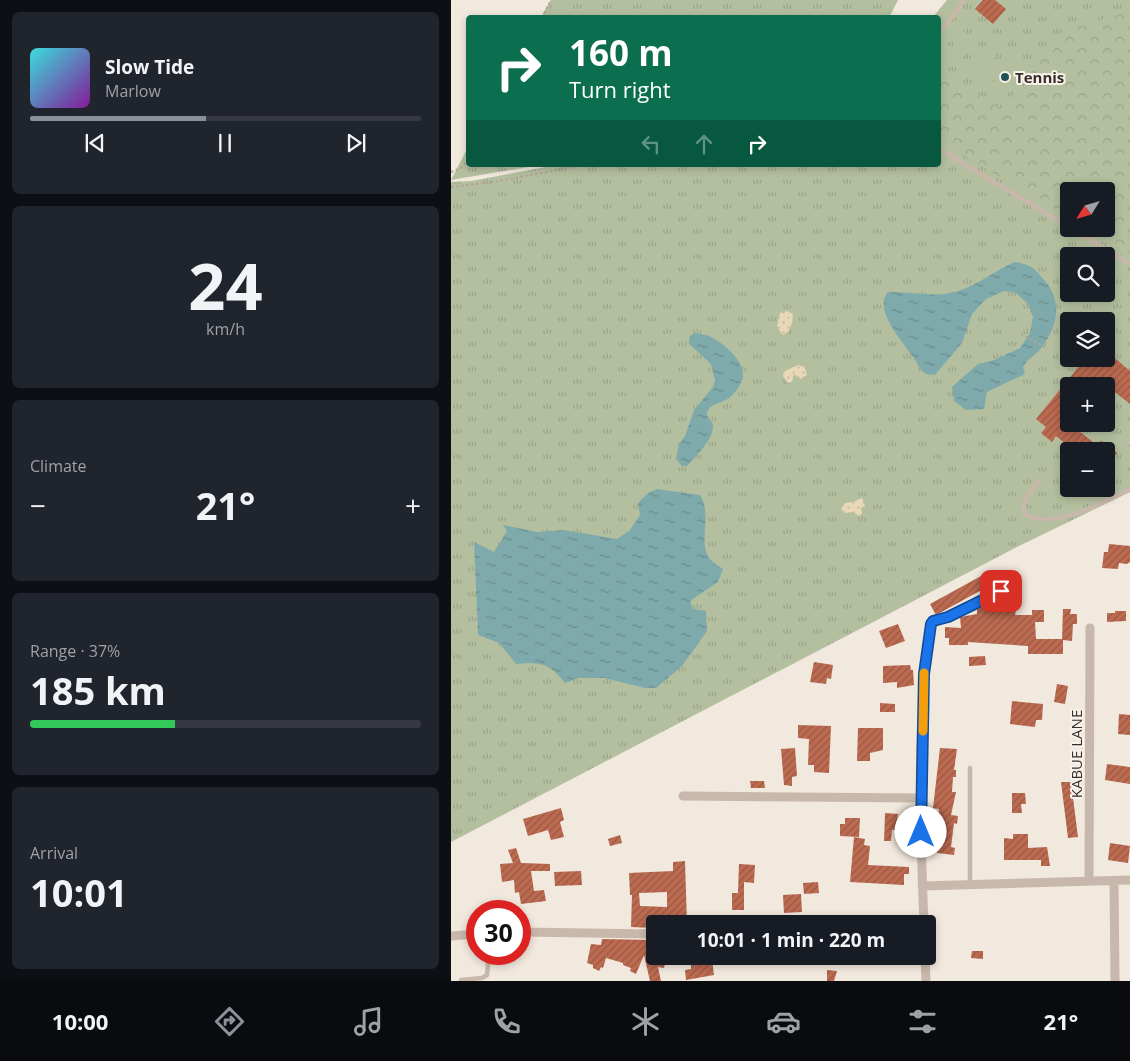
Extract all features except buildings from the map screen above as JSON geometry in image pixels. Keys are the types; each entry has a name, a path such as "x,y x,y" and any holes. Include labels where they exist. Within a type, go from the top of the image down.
{"street":[{"path":"924,915 921,798 924,674 930,632 933,621 948,617 1001,591"},
{"name":"KABUE LANE","path":"1089,881 1090,628"},
{"path":"683,796 921,798"},
{"path":"922,886 1130,880"},
{"path":"1114,881 1115,981"},
{"path":"531,932 646,934"},
{"path":"451,936 466,935"},
{"path":"925,965 926,981"}],"lane":[{"path":"941,31 964,0"},
{"path":"941,150 1060,222"},
{"path":"1087,238 1130,264"},
{"path":"1040,480 1023,505 1026,515 1037,518 1076,513 1130,489"},
{"path":"970,768 970,885"},
{"path":"461,980 482,978 487,975 488,965"}],"path":[{"path":"544,15 551,0"},
{"path":"451,172 461,168 466,163"},
{"path":"451,187 499,182 573,167"},
{"path":"1021,334 1048,349"}],"green space":[{"path":"551,0 898,0 890,15 542,15"},
{"path":"947,0 1130,0 1130,492 1017,547 451,842 451,182 471,181 546,167 941,167 941,15 935,15"},
{"path":"1130,11 1130,254 1102,238 1115,238 1115,182 1060,182 1060,213 941,142 941,68 1001,109 1066,30"},
{"path":"963,31 975,39 958,65 946,57"},
{"path":"986,47 997,54 981,79 970,72"},
{"name":"Tennis","path":"1008,61 1019,68 1002,94 991,86"},
{"path":"466,151 466,167 528,167 451,180"}],"sand":[{"path":"787,311 793,314 792,323 788,332 783,335 777,327 780,313"},
{"path":"798,365 805,367 807,375 800,379 794,374 792,382 788,383 783,376 783,372"},
{"path":"862,498 865,506 861,508 862,513 859,516 853,512 845,513 841,509 845,503"}],"water":[{"path":"1015,262 1026,264 1033,268 1046,282 1055,298 1056,315 1054,323 1042,347 1023,367 1025,374 987,392 984,409 966,410 954,401 952,387 978,364 994,360 1020,348 1030,333 1033,317 1028,304 1016,293 1004,291 986,299 972,314 962,343 935,375 926,374 921,370 894,331 884,310 884,300 888,292 935,294 960,291"},
{"path":"694,333 709,336 728,349 739,362 743,376 741,383 731,396 710,408 707,415 713,425 711,436 687,466 682,466 676,459 679,444 685,436 694,410 713,387 715,380 711,364 689,344 690,336"},
{"path":"657,489 700,495 705,511 706,552 711,560 723,569 718,582 690,601 693,609 706,611 707,631 681,667 656,688 645,688 604,678 578,678 565,683 554,671 544,665 532,663 516,664 499,643 478,635 474,542 494,552 507,531 503,525 537,532 564,530 617,539 630,530 640,515 638,503 648,493"}],"slow traffic":[{"path":"923,731 924,673"}],"place":[{"name":"Tennis","path":"1005,77"}],"route":[{"path":"921,832 924,674 931,624 933,621 948,617 1001,591"}]}
